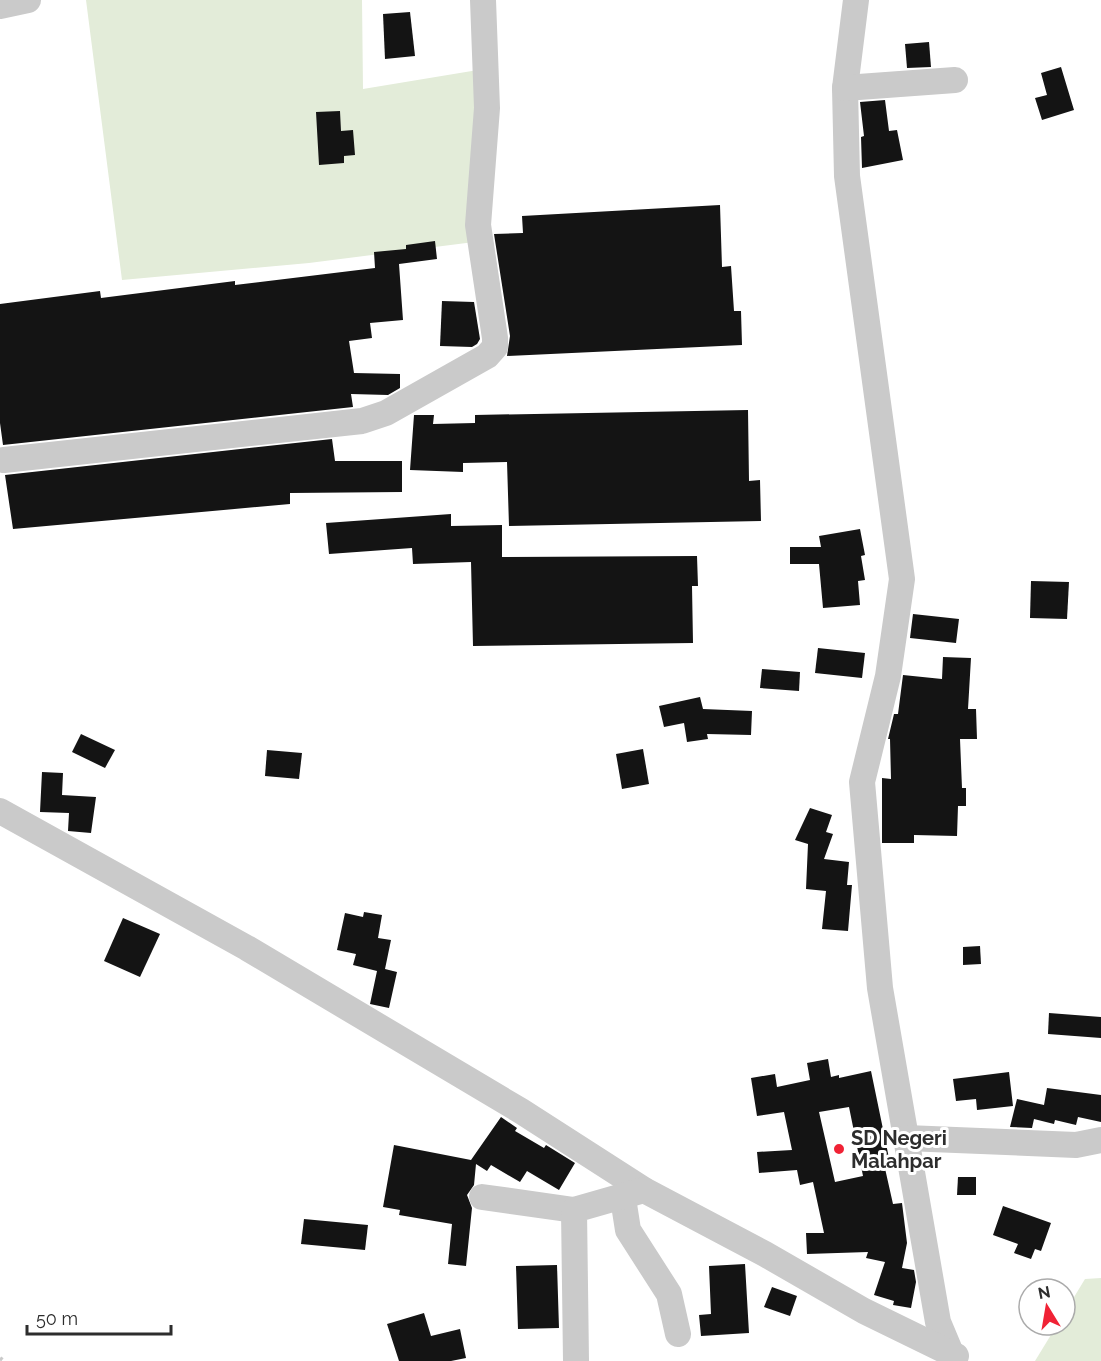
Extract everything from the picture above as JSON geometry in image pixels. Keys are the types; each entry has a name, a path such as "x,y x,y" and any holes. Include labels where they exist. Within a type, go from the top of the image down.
{"street":[{"path":"0,6 28,0"},
{"path":"4,460 362,421 386,413 487,356 495,347 495,338 478,225 488,108 483,0"},
{"path":"856,0 845,88 847,176 902,579 888,676 862,782 880,988 938,1322 957,1357"},
{"path":"845,88 955,80"},
{"path":"0,811 247,948 521,1111 634,1194 765,1254 864,1311 957,1357"},
{"path":"906,1138 1076,1145 1101,1140"},
{"path":"482,1197 574,1210 600,1201 634,1194"},
{"path":"634,1194 628,1230 669,1294 678,1335"},
{"path":"574,1210 576,1361"}],"path":[{"path":"0,1358 4,1361"}],"green space":[{"path":"86,0 362,0 363,89 496,67 482,241 309,263 122,280"},
{"path":"1101,1278 1101,1361 1035,1361 1050,1337 1077,1337 1077,1292 1085,1279"}],"building":[{"path":"410,12 415,56 385,59 383,14"},
{"path":"929,42 931,67 907,68 905,44"},
{"path":"1061,67 1074,110 1042,120 1035,98 1047,95 1041,73"},
{"path":"885,100 889,131 897,130 903,160 862,168 861,137 864,136 860,102"},
{"path":"340,111 341,131 353,130 355,155 344,156 344,163 319,165 316,112"},
{"path":"720,205 722,267 731,266 734,311 741,311 742,345 507,356 510,336 494,234 523,233 522,216"},
{"path":"435,241 437,259 399,264 403,320 370,323 372,338 349,341 354,373 400,374 400,388 388,395 351,394 353,407 3,445 0,423 0,304 100,291 101,298 235,281 235,285 375,268 374,252 406,249 406,245"},
{"path":"442,301 474,302 480,339 477,344 472,347 440,346"},
{"path":"748,410 749,481 760,480 761,521 509,526 507,462 463,463 463,472 410,470 414,415 434,415 433,424 475,423 475,415"},
{"path":"332,439 335,461 402,461 402,492 290,493 290,504 13,529 5,475"},
{"path":"451,514 451,526 502,525 502,557 697,556 698,586 692,586 693,643 473,646 471,562 413,564 412,548 329,554 326,523"},
{"path":"860,529 865,555 861,556 865,580 858,581 860,605 823,608 819,564 790,564 790,547 821,547 819,536"},
{"path":"1031,581 1069,582 1067,619 1030,618"},
{"path":"913,614 959,619 956,643 910,638"},
{"path":"818,648 865,653 862,678 815,673"},
{"path":"943,657 971,658 968,709 976,709 977,739 960,739 962,788 966,788 966,806 958,806 957,836 914,835 914,843 882,843 882,778 891,779 890,739 888,739 894,714 898,714 903,675 942,679"},
{"path":"762,669 800,672 799,691 760,688"},
{"path":"700,697 703,709 752,711 751,735 707,734 708,739 687,742 684,723 664,727 659,706"},
{"path":"81,734 115,750 105,768 72,752"},
{"path":"643,749 649,784 622,789 616,754"},
{"path":"267,750 302,753 299,779 265,776"},
{"path":"42,772 63,773 62,795 96,797 91,833 68,831 69,813 40,812"},
{"path":"810,808 832,815 826,832 833,834 824,859 849,862 847,885 852,885 848,931 822,929 826,891 806,889 808,844 795,840"},
{"path":"364,912 382,915 378,938 391,940 385,969 397,972 389,1008 370,1004 377,971 353,965 356,954 337,950 345,913 363,917"},
{"path":"123,918 160,934 140,977 104,961"},
{"path":"980,946 981,964 963,965 963,947"},
{"path":"1049,1013 1101,1017 1101,1038 1048,1034"},
{"path":"828,1059 831,1077 839,1075 839,1078 871,1071 890,1163 884,1164 893,1204 902,1203 907,1243 902,1268 914,1270 916,1282 911,1308 893,1305 894,1301 874,1295 885,1262 866,1258 868,1252 807,1254 806,1233 824,1233 813,1182 800,1185 797,1170 759,1173 757,1152 792,1150 784,1112 757,1116 751,1078 775,1074 777,1087 810,1080 807,1063","holes":["849,1107 863,1176 835,1182 819,1112"]},
{"path":"1009,1072 1013,1106 977,1110 976,1099 956,1101 953,1079"},
{"path":"1047,1088 1101,1095 1101,1122 1078,1117 1076,1125 1055,1120 1054,1124 1034,1119 1032,1128 1010,1127 1017,1099 1044,1105"},
{"path":"501,1117 517,1128 515,1131 544,1148 546,1145 575,1163 559,1190 527,1171 520,1182 491,1165 487,1171 476,1164 474,1185 467,1195 472,1208 466,1266 448,1264 452,1224 399,1215 400,1210 383,1207 394,1145 471,1160"},
{"path":"958,1177 976,1177 976,1195 957,1195"},
{"path":"1003,1206 1051,1223 1041,1251 1035,1249 1031,1259 1014,1253 1018,1244 993,1235"},
{"path":"304,1219 368,1225 365,1250 301,1244"},
{"path":"745,1264 749,1333 701,1336 699,1315 711,1314 709,1266"},
{"path":"557,1265 559,1328 518,1329 516,1266"},
{"path":"772,1287 797,1296 790,1316 764,1307"},
{"path":"424,1313 431,1336 460,1329 466,1358 451,1361 399,1361 387,1324"}],"place":[{"name":"SD Negeri Malahpar","path":"839,1149"}]}
